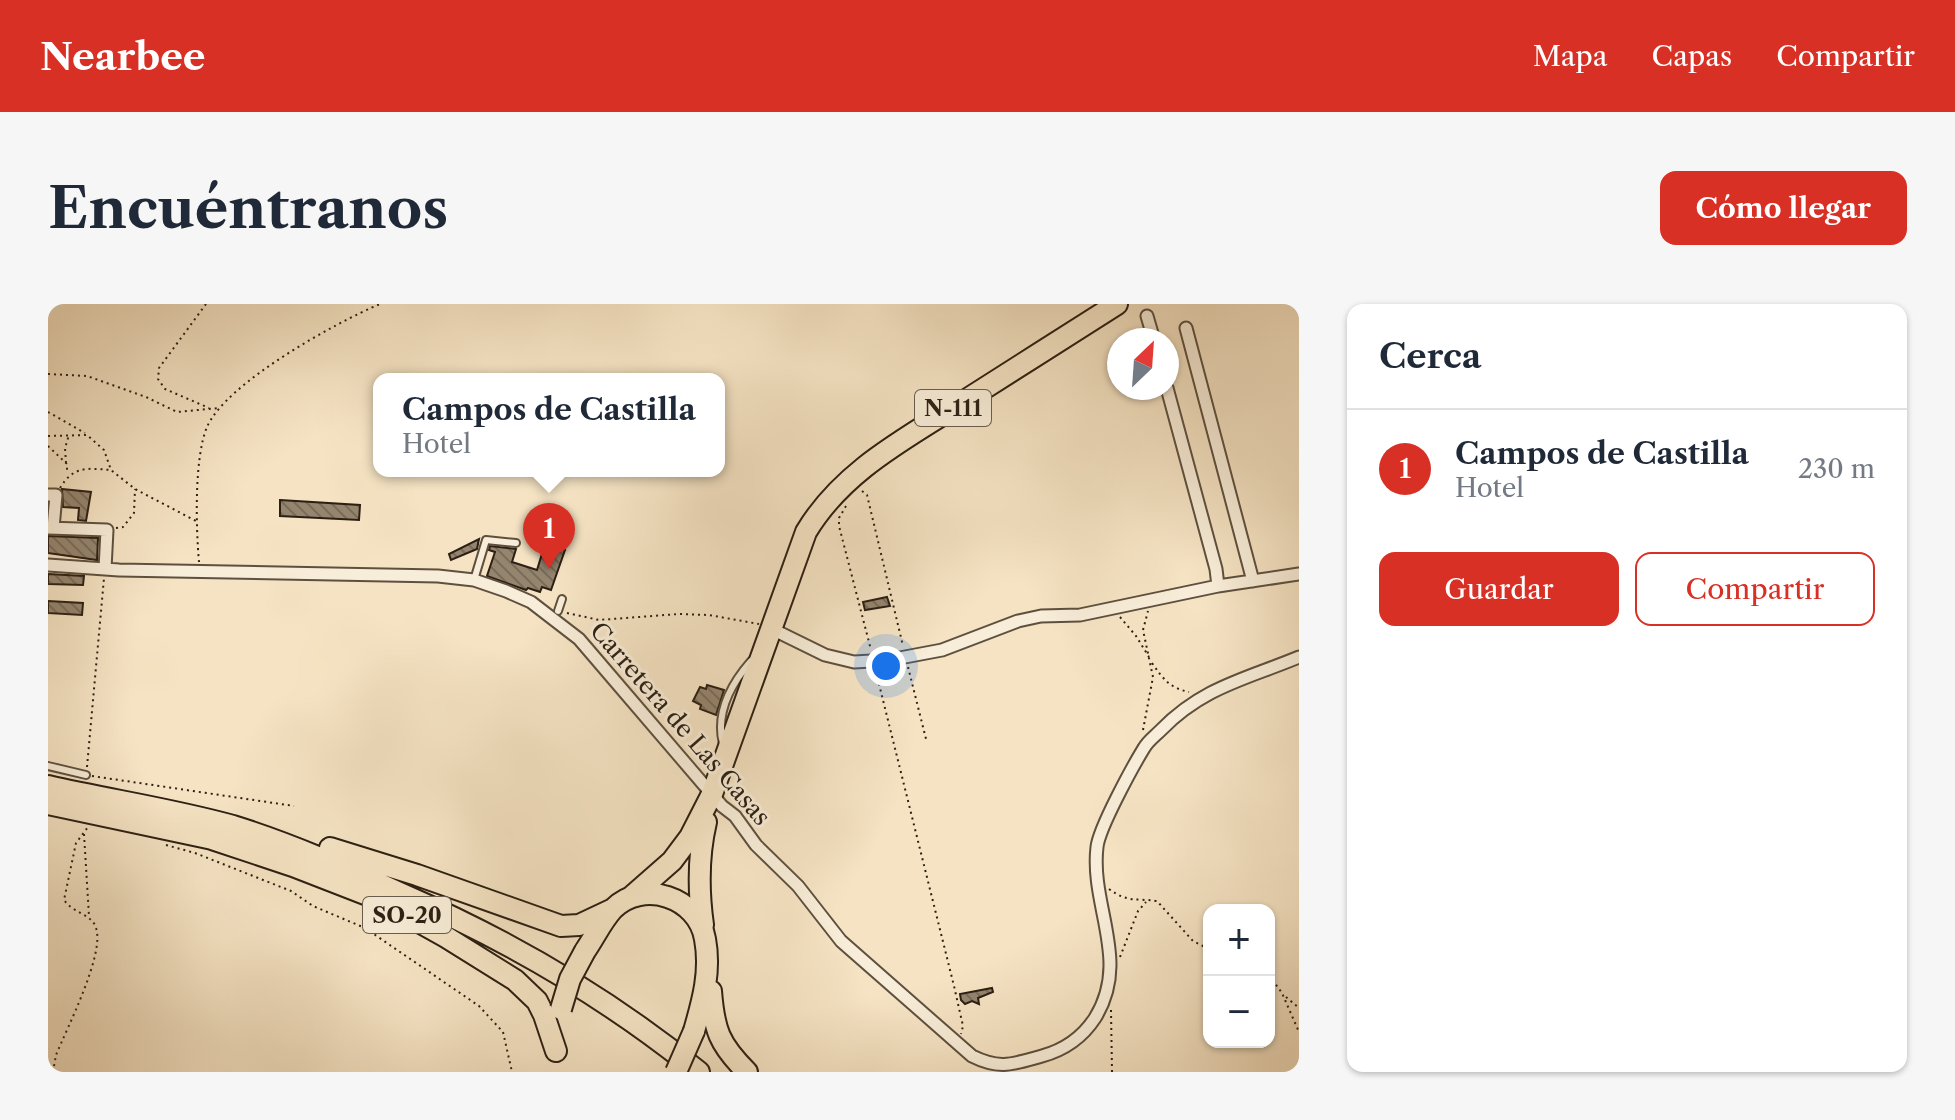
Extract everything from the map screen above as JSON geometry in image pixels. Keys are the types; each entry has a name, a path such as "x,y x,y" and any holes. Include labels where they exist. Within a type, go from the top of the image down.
{"highway":[{"name":"N-111","path":"676,1072 694,1031 708,969 700,905 700,847 712,794 742,683 767,637 806,532 820,509 841,485 893,446 1117,304"},
{"name":"SO-20","path":"48,786 321,846 417,875 561,926 579,925 613,909"},
{"name":"N-111","path":"558,1072 556,1051 561,1009 570,979 585,951 613,909 672,861 690,837 712,794"},
{"name":"SO-20","path":"48,804 261,848 402,893"},
{"name":"SO-20","path":"233,827 340,865 473,925 585,988 699,1072"},
{"name":"SO-20","path":"212,839 378,899 458,944 515,980 537,1001 556,1051"},
{"path":"631,897 647,893 666,895 681,902 693,913 705,935"},
{"path":"708,969 716,1030 723,1044 747,1072"}],"street":[{"path":"1147,316 1150,328"},
{"path":"1186,328 1253,581"},
{"path":"1170,400 1218,586"},
{"path":"52,495 51,528 107,530 105,569"},
{"name":"Carretera de Las Casas","path":"48,565 119,570 422,575 474,580 531,602 579,639 712,794 735,816 756,845 798,886 841,941 972,1056 988,1064 1005,1066 1058,1052 1069,1045 1093,1022 1106,998 1110,980 1110,945 1095,873 1097,842 1145,746 1179,712 1212,691 1299,657"},
{"path":"767,637 854,662 874,661 942,650 1018,621 1041,616 1080,615 1157,597 1299,574"}],"lane":[{"path":"474,580 486,540 516,543"},
{"path":"558,611 562,599"},
{"path":"48,766 86,775"}],"path":[{"path":"206,304 159,368 158,379 165,389 210,409"},
{"path":"199,571 196,521 200,463 207,428 226,399 304,343 380,304"},
{"path":"49,374 87,376 146,397 177,412 220,408"},
{"path":"48,412 87,435 104,450 111,470 135,489 196,521"},
{"path":"67,476 65,448 69,435"},
{"path":"48,436 87,435"},
{"path":"48,446 67,464"},
{"path":"52,495 67,476 85,468 111,470"},
{"path":"107,530 123,527 134,513 135,489"},
{"path":"856,495 864,491 867,495 926,739"},
{"path":"849,503 839,518 839,526 963,1026 959,1037 954,1039"},
{"path":"105,569 86,775 294,806"},
{"path":"1142,753 1141,741 1153,677 1143,630 1146,614 1157,597"},
{"path":"1105,609 1118,615 1136,636 1164,681 1177,689 1193,693 1212,691"},
{"path":"558,611 599,620 709,615 750,621 767,637"},
{"path":"89,826 76,843 64,900 71,909 89,917"},
{"path":"53,1072 56,1055 96,957 97,929 89,917 84,833"},
{"path":"165,845 195,853 291,891 313,906 365,928 479,1006 503,1032 512,1072"},
{"path":"1095,873 1119,896 1133,901 1157,901 1193,941 1203,946"},
{"path":"1121,956 1138,911 1150,900"},
{"path":"1270,976 1282,993 1299,1032"},
{"path":"1282,993 1299,1008"},
{"path":"1106,998 1111,1004 1112,1072"}],"building":[{"path":"62,489 91,492 86,521 78,520 79,508 63,507"},
{"path":"280,500 360,505 359,520 280,516"},
{"path":"48,536 98,538 97,560 48,553"},
{"path":"479,539 477,549 451,560 449,554"},
{"path":"545,544 565,550 551,590 542,587 540,592 526,590 487,576 495,552 489,550 490,546 516,549 512,562 537,570"},
{"path":"48,574 84,576 83,585 48,584"},
{"path":"887,597 890,606 865,610 863,602"},
{"path":"48,601 83,603 82,615 48,613"},
{"path":"707,685 724,690 716,715 700,709 701,705 693,701 700,687 706,689"},
{"path":"992,988 993,992 978,998 979,1004 972,1001 965,1004 961,1000 960,994"}],"place":[{"name":"Campos de Castilla","path":"549,569"}]}
